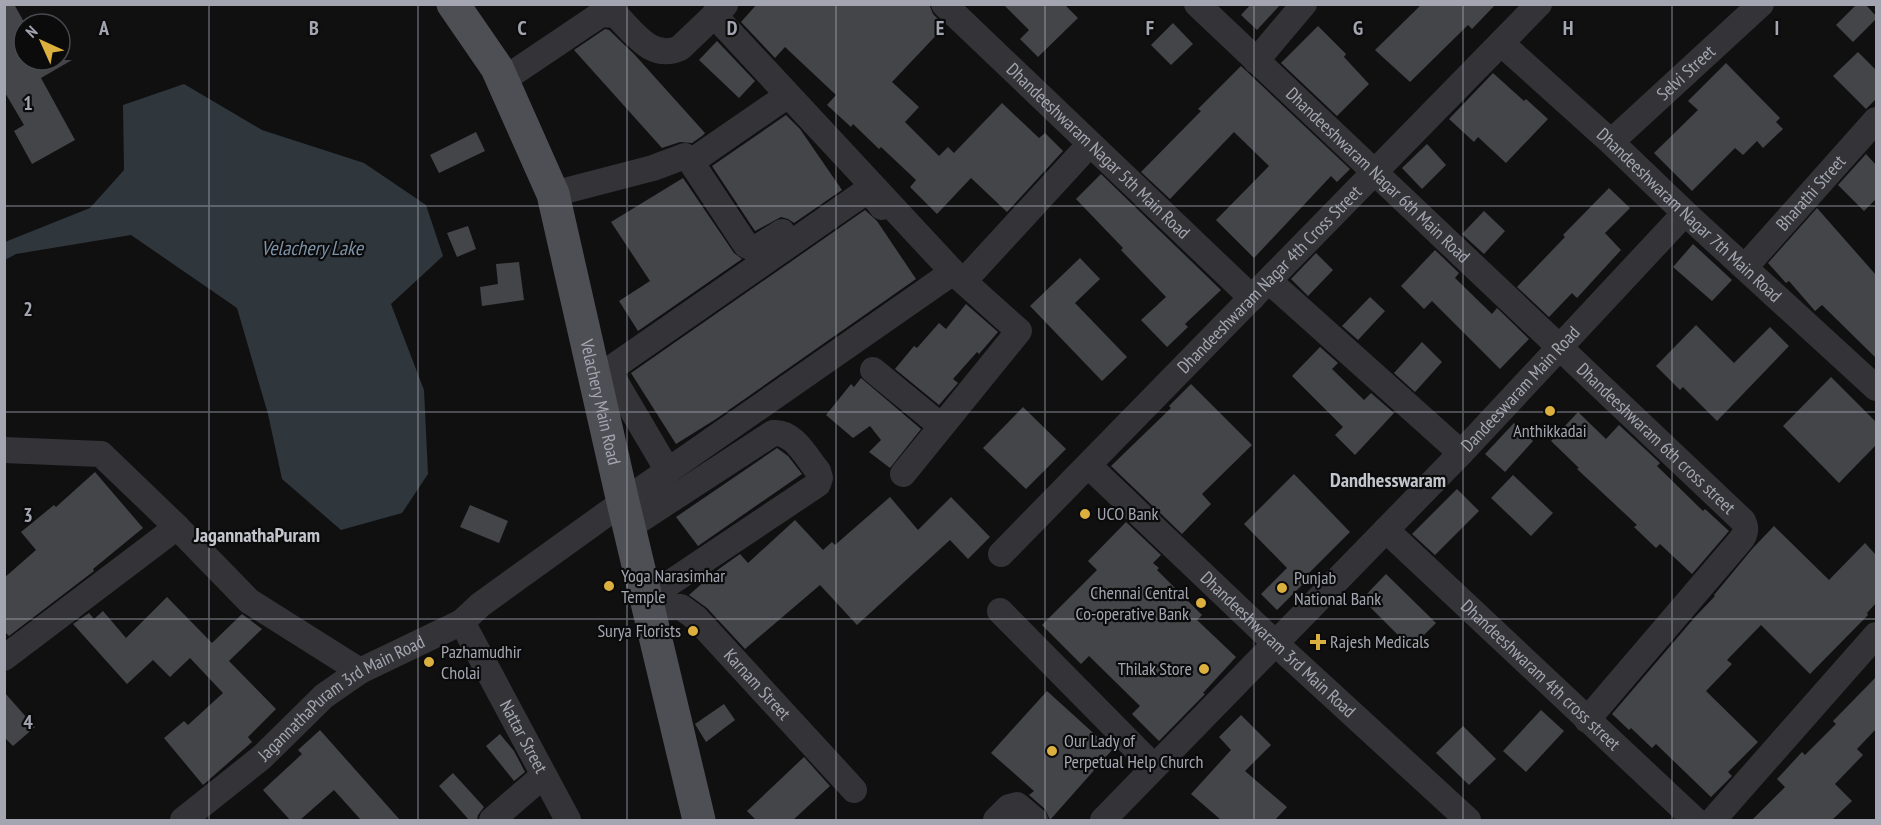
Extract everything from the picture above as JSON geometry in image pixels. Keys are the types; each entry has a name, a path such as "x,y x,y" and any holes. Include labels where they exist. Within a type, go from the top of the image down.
{"main road":[{"name":"Velachery Main Road","path":"453,4 497,68 553,194 699,820"}],"street":[{"name":"Dhandeeshwaram Nagar 5th Main Road","path":"944,4 1090,144 1260,289 1461,453"},
{"name":"Dhandeeshwaram Nagar 6th Main Road","path":"1197,4 1559,347"},
{"path":"1256,61 1304,4"},
{"name":"Dhandeeshwaram Nagar 4th Cross Street","path":"1001,554 1539,4"},
{"name":"Selvi Street","path":"1611,142 1761,4"},
{"path":"503,80 594,18 605,13 616,15 648,47 659,52 672,52 680,48 719,10 788,94 952,278"},
{"name":"Dhandeeshwaram Nagar 7th Main Road","path":"1501,43 1876,388"},
{"path":"788,94 700,156 693,165 746,245 755,249 867,181"},
{"name":"Bharathi Street","path":"1745,267 1873,130"},
{"path":"626,514 668,471 952,278 1090,144"},
{"path":"553,194 653,168 685,156"},
{"path":"668,471 612,376 616,365 868,192 952,278 1019,331 903,474"},
{"name":"Dandeeswaram Main Road","path":"1103,820 1461,453 1685,213"},
{"name":"Dhandeeshwaram 6th cross street","path":"1559,347 1743,521 1746,531 1740,541 1587,720"},
{"path":"873,370 941,426"},
{"path":"626,514 773,433 782,432 789,436 818,471 820,478 819,484 647,604"},
{"path":"4,450 101,454 177,527 249,602 360,671"},
{"name":"Dhandeeshwaram 3rd Main Road","path":"1089,466 1464,819"},
{"name":"JagannathaPuram 3rd Main Road","path":"183,820 262,757 324,696 360,671 462,622 480,605 626,514"},
{"path":"4,658 177,527"},
{"name":"Dhandeeshwaram 4th cross street","path":"1386,530 1695,820"},
{"name":"Karnam Street","path":"647,604 681,608 696,618 854,790"},
{"path":"1000,611 1154,767"},
{"name":"Nattar Street","path":"462,622 568,820"},
{"path":"1713,820 1876,635"},
{"path":"492,820 543,776"},
{"path":"996,820 1009,807 1017,805 1035,820"}],"water":[{"name":"Velachery Lake","path":"184,84 262,130 364,163 426,205 443,256 391,304 424,390 428,474 402,513 341,530 282,479 268,414 237,308 131,235 16,254 5,260 5,242 90,208 124,170 123,105"}],"building":[{"path":"4,4 14,4 18,12 12,12 12,72 51,72 41,78 75,140 32,164 14,131 24,125 4,91"},
{"path":"757,4 929,4 933,14 945,26 892,82 919,107 905,122 939,156 948,147 954,153 1002,103 1039,138 1045,133 1063,151 1007,212 971,178 937,214 910,187 916,180 881,147 879,149 853,124 851,127 827,105 836,95 785,47 775,58 741,22"},
{"path":"1003,4 1064,4 1078,18 1038,57 1020,39 1029,30"},
{"path":"1251,4 1281,4 1257,30 1241,15"},
{"path":"1422,4 1496,4 1472,29 1468,25 1410,82 1375,50"},
{"path":"1857,4 1865,4 1876,19 1853,42 1836,25"},
{"path":"1173,23 1193,44 1171,65 1151,45"},
{"path":"1318,26 1346,54 1344,57 1369,84 1337,116 1281,63"},
{"path":"605,29 609,30 634,54 705,133 702,136 692,143 680,142 662,148 574,50"},
{"path":"717,41 755,81 739,98 699,60"},
{"path":"1858,52 1876,70 1876,99 1866,109 1833,76"},
{"path":"1726,63 1780,118 1776,122 1783,129 1763,148 1757,141 1743,155 1735,148 1692,191 1654,153 1698,110 1688,101"},
{"path":"1241,66 1350,169 1337,182 1331,176 1254,258 1216,220 1269,166 1234,132 1170,199 1141,172"},
{"path":"1493,73 1548,119 1506,163 1478,137 1474,142 1449,119"},
{"path":"786,115 800,129 842,190 794,223 781,217 755,231 712,166"},
{"path":"476,132 485,151 439,173 430,155"},
{"path":"1427,144 1446,165 1422,189 1402,168"},
{"path":"1866,154 1876,165 1876,199 1864,211 1838,185"},
{"path":"1101,174 1221,290 1185,324 1188,327 1167,347 1141,320 1166,297 1076,199"},
{"path":"683,178 734,253 742,259 638,331 619,301 650,281 611,222"},
{"path":"1609,188 1630,208 1605,233 1621,250 1577,298 1572,293 1549,317 1517,287"},
{"path":"1817,208 1876,275 1876,358 1822,305 1815,311 1789,281 1786,283 1768,263"},
{"path":"865,210 877,221 916,279 716,419 676,444 631,373"},
{"path":"1484,211 1505,231 1484,254 1462,234"},
{"path":"468,226 476,249 457,257 447,233"},
{"path":"1693,244 1732,280 1712,301 1673,267"},
{"path":"1435,250 1459,273 1455,278 1492,314 1497,308 1529,339 1500,369 1432,301 1424,309 1401,286"},
{"path":"1316,253 1333,270 1308,296 1291,279"},
{"path":"1080,258 1100,279 1075,303 1127,357 1102,381 1030,306"},
{"path":"519,262 524,300 482,306 480,287 498,284 496,264"},
{"path":"1370,297 1385,311 1358,340 1342,326"},
{"path":"966,304 998,332 953,379 958,383 939,405 895,369 914,346 917,348 939,323 946,329"},
{"path":"1696,325 1734,363 1770,327 1789,346 1717,421 1683,387 1680,390 1656,366"},
{"path":"1422,342 1442,362 1415,392 1394,373"},
{"path":"1320,347 1338,363 1332,369 1364,400 1371,393 1394,413 1355,455 1335,435 1343,427 1292,376"},
{"path":"1831,377 1876,422 1876,445 1839,483 1783,426"},
{"path":"861,378 921,429 890,468 869,452 881,440 870,426 853,438 826,415 851,384 854,387"},
{"path":"1191,384 1252,445 1202,494 1211,504 1182,534 1111,466 1171,408 1169,406"},
{"path":"1023,407 1066,449 1026,489 983,448"},
{"path":"1578,412 1606,439 1619,425 1660,463 1657,466 1703,511 1705,509 1729,531 1692,574 1660,544 1656,548 1634,527 1637,525 1577,469 1579,468 1551,441"},
{"path":"1514,423 1533,441 1505,472 1485,454"},
{"path":"777,448 788,456 802,474 698,546 676,517"},
{"path":"95,472 143,528 93,569 94,571 9,636 4,631 4,578 36,550 21,532 54,505 56,507"},
{"path":"1294,474 1350,532 1301,581 1303,584 1277,610 1261,594 1287,568 1244,524"},
{"path":"1513,475 1553,513 1531,536 1491,498"},
{"path":"1457,489 1479,511 1435,555 1412,534"},
{"path":"890,497 918,530 951,497 990,537 968,559 950,540 857,625 820,585 745,649 707,608 689,595 740,554 748,563 795,520 823,550 832,542 835,545"},
{"path":"470,505 508,521 499,543 460,527"},
{"path":"1126,522 1161,555 1153,563 1159,568 1157,570 1202,615 1197,620 1236,657 1203,693 1205,694 1159,741 1132,714 1140,706 1089,656 1081,664 1042,625 1097,570 1088,561"},
{"path":"1774,526 1829,580 1865,543 1876,555 1876,603 1867,613 1868,615 1810,674 1761,625 1727,660 1732,664 1706,691 1758,742 1728,772 1732,776 1711,797 1656,744 1652,748 1612,714"},
{"path":"1386,574 1436,623 1411,648 1362,599"},
{"path":"167,597 212,643 242,614 262,629 229,661 276,709 248,737 252,742 203,785 164,738 184,721 188,725 223,693 190,658 170,677 153,660 127,684 73,624 89,613 94,619 103,611 126,638"},
{"path":"1876,677 1876,729 1857,749 1863,755 1835,784 1852,801 1832,820 1752,820 1785,787 1777,779 1802,752 1805,755 1836,724 1833,721"},
{"name":"Our Lady of Perpetual Help Church","path":"1047,691 1112,750 1050,820 1045,809 1029,795 1034,791 991,753"},
{"path":"4,692 35,727 13,746 4,737"},
{"path":"724,704 735,720 706,742 695,724"},
{"path":"1541,710 1564,731 1526,772 1503,751"},
{"path":"1241,715 1271,745 1245,771 1287,807 1275,820 1221,820 1191,794 1231,750 1219,737"},
{"path":"1463,726 1496,759 1469,785 1436,753"},
{"path":"320,730 400,820 361,820 334,790 300,820 290,820 263,790 302,754 298,750"},
{"path":"500,734 514,751 525,772 514,781 486,746"},
{"path":"804,757 830,786 793,820 756,820 747,811"},
{"path":"453,773 484,807 477,820 469,820 439,786"}],"place":[{"name":"Anthikkadai","path":"1550,411"},
{"name":"UCO Bank","path":"1085,514"},
{"name":"Yoga Narasimhar Temple","path":"609,586"},
{"name":"Punjab National Bank","path":"1282,588"},
{"name":"Chennai Central Co-operative Bank","path":"1201,603"},
{"name":"Surya Florists","path":"693,631"},
{"name":"Rajesh Medicals","path":"1318,642"},
{"name":"Pazhamudhir Cholai","path":"429,662"},
{"name":"Thilak Store","path":"1204,669"},
{"name":"Our Lady of Perpetual Help Church","path":"1052,751"}],"district":[{"name":"Dandhesswaram","path":"1388,480"},
{"name":"JagannathaPuram","path":"257,535"}]}
